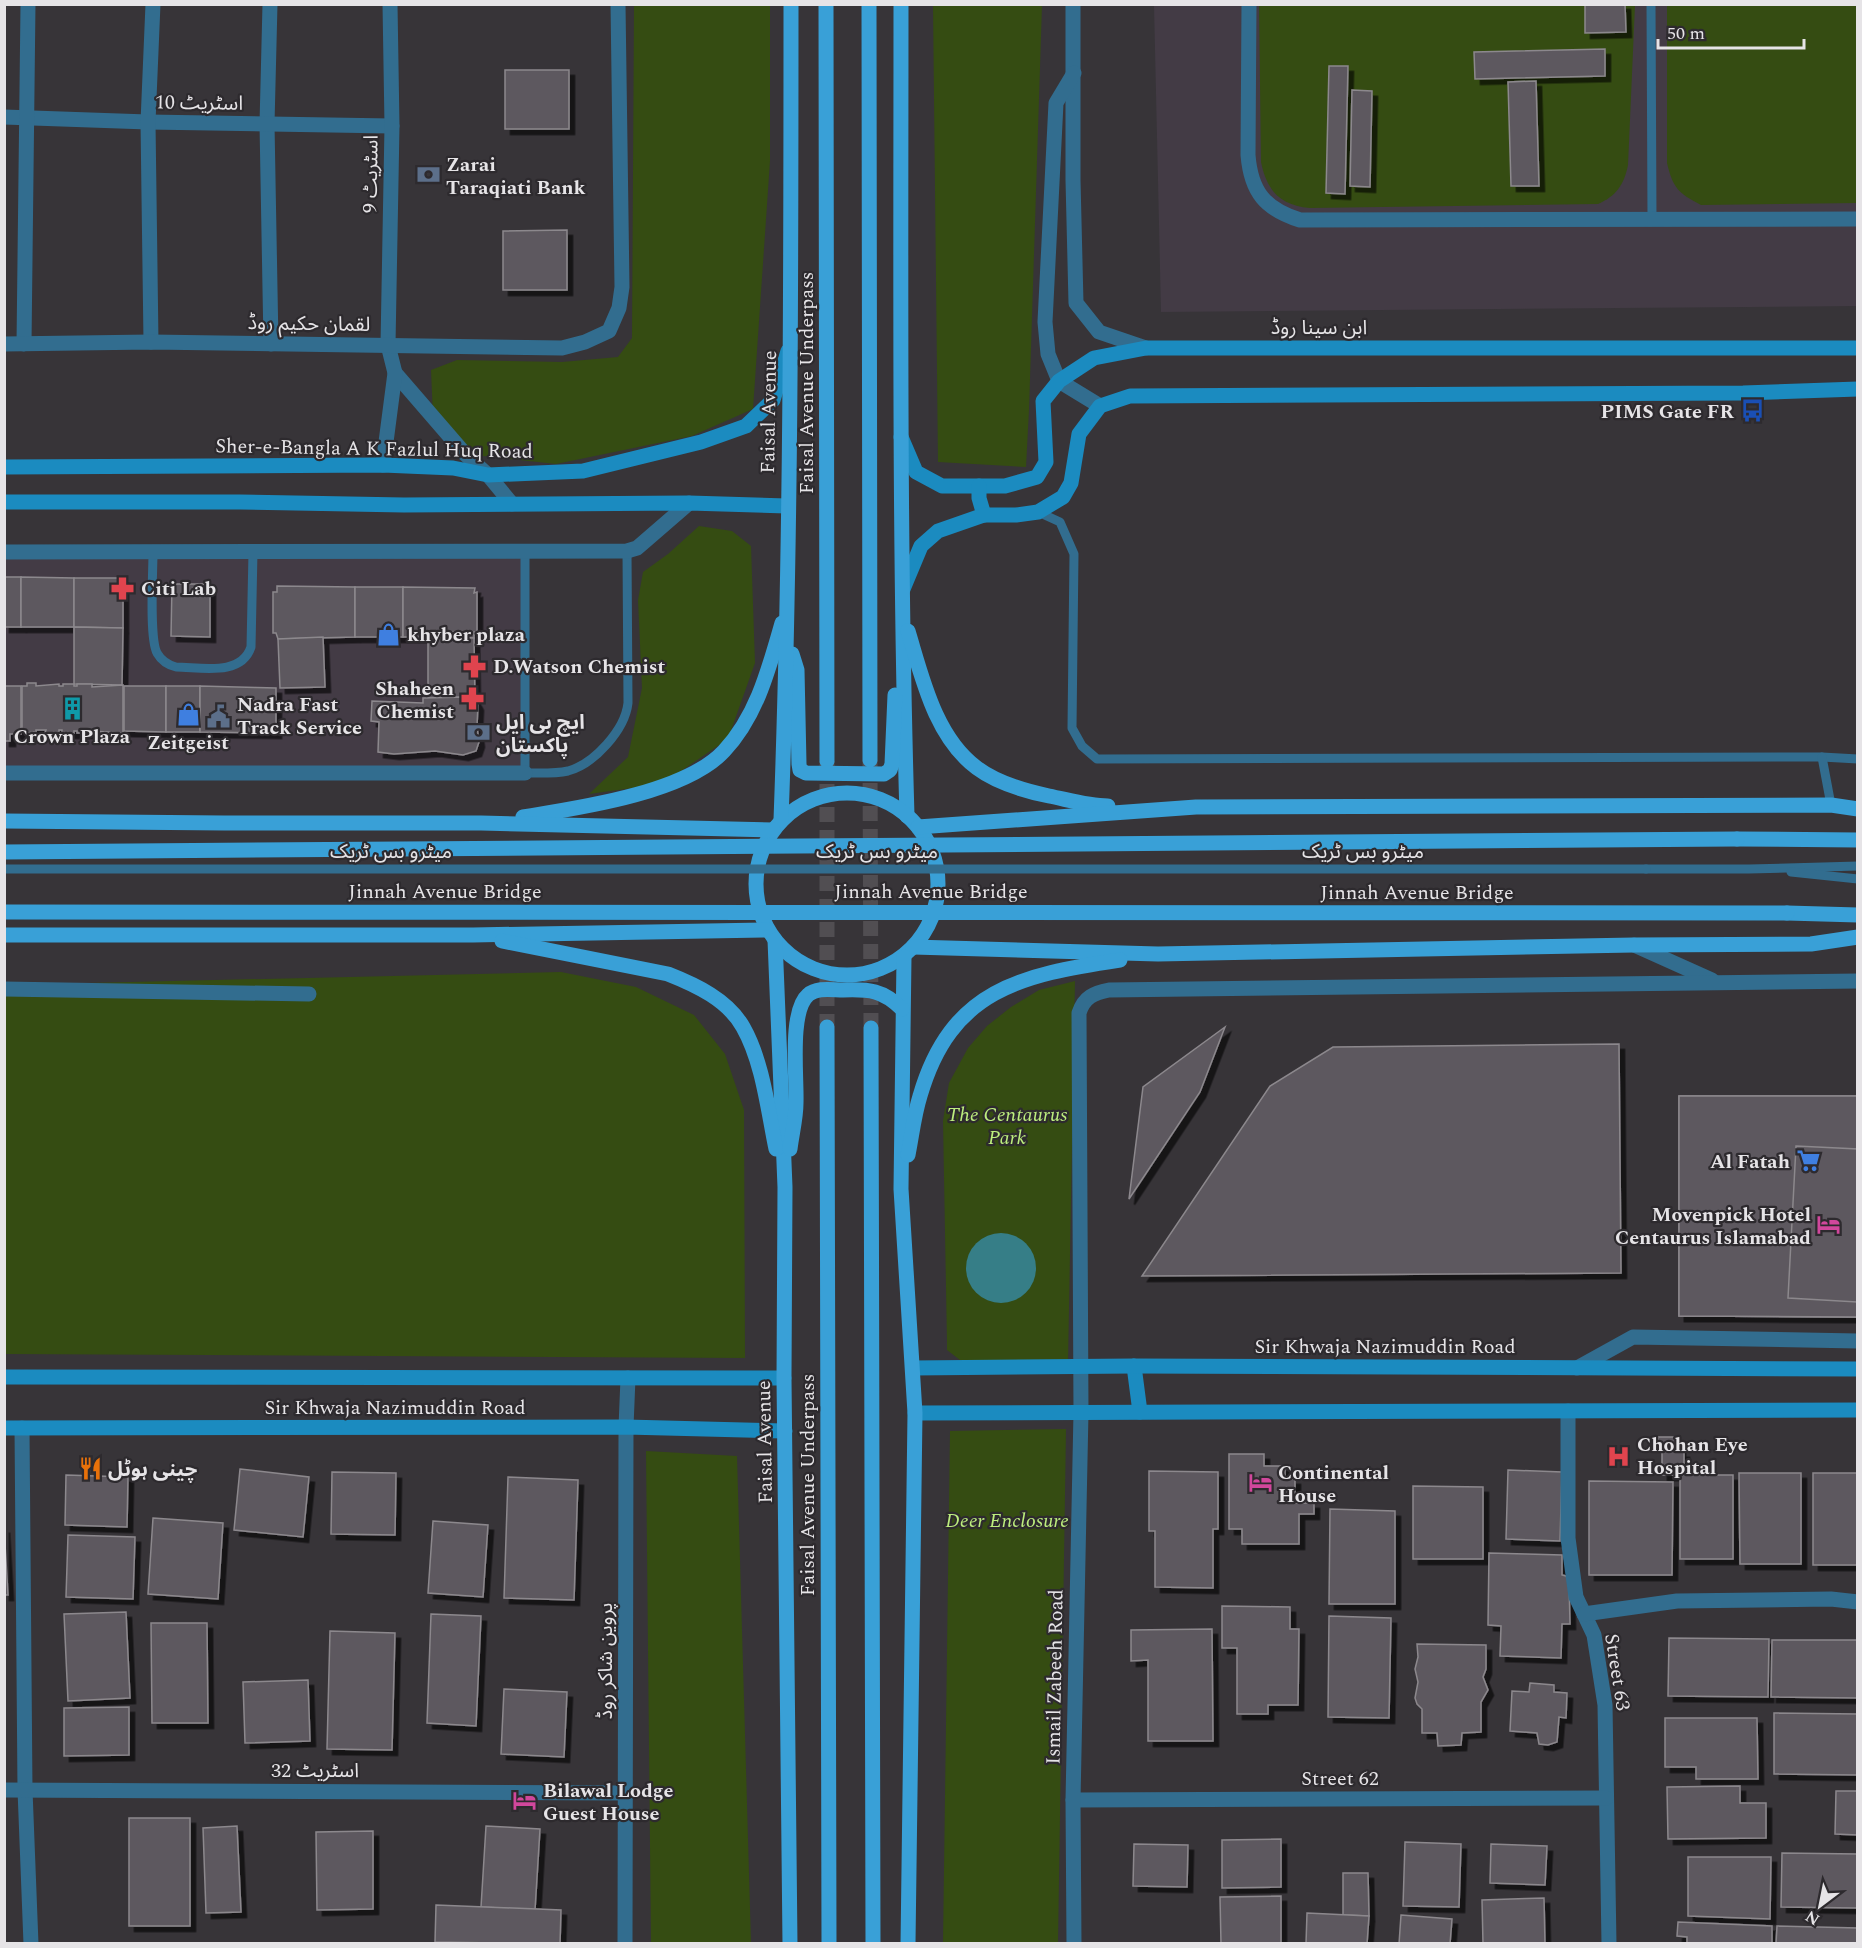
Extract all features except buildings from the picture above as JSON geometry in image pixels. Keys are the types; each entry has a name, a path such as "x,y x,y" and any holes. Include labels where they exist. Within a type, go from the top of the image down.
{"main road":[{"name":"Faisal Avenue","path":"777,825 788,639 791,4"},
{"name":"Faisal Avenue Underpass","path":"826,4 827,761"},
{"path":"869,4 870,760"},
{"path":"901,4 900,435 907,816"},
{"name":"Sher-e-Bangla A K Fazlul Huq Road","path":"4,467 383,465 453,468 488,475 583,471 701,442 746,426 773,400 791,342"},
{"name":"ابن سینا روڈ","path":"900,435 916,472 942,486 1005,486 1037,477 1046,462 1043,401 1059,381 1094,358 1146,348 1857,348"},
{"path":"903,589 921,546 938,531 984,515 1038,512 1063,497 1071,483 1079,434 1100,406 1130,396 1743,393 1857,389"},
{"path":"979,486 978,498 984,515"},
{"path":"4,502 240,502 404,506 688,503 788,506"},
{"path":"481,823 591,807 667,785 704,769 724,751 746,722 768,674 787,606"},
{"path":"902,613 920,673 939,719 954,744 977,768 1002,782 1093,806 1830,805 1857,808"},
{"path":"788,639 797,669 799,764 800,770 806,773 884,774 890,770 895,684 903,663"},
{"path":"857,793 884,801 907,816 918,827 932,850 938,875 937,901 928,926 908,952 878,970 850,976 822,972 796,960 771,935 758,906 755,880 760,854 777,825 803,804 829,795 857,793"},
{"path":"918,827 1196,807"},
{"path":"4,821 224,824 777,825"},
{"path":"4,852 1857,840"},
{"name":"Jinnah Avenue Bridge","path":"4,912 1787,913 1857,915"},
{"path":"4,935 771,935"},
{"path":"473,935 668,974 712,996 730,1011 743,1027 759,1067 785,1187"},
{"name":"Faisal Avenue","path":"771,935 785,1187 784,1378 790,1944"},
{"path":"908,952 1158,954 1811,944 1857,937"},
{"path":"908,952 902,1009 901,1189 915,1413 908,1944"},
{"path":"901,1189 920,1097 932,1064 952,1029 974,1006 992,993 1033,977 1087,965 1158,954"},
{"path":"785,1187 796,1105 797,1023 801,1005 807,995 815,990 862,989 879,992 902,1009"},
{"name":"Faisal Avenue Underpass","path":"827,1027 829,1944"},
{"path":"871,1028 873,1944"},
{"path":"1134,1366 1140,1412"},
{"name":"Sir Khwaja Nazimuddin Road","path":"913,1368 1134,1366 1857,1369"},
{"name":"Sir Khwaja Nazimuddin Road","path":"4,1377 784,1378"},
{"path":"915,1413 1857,1410"},
{"name":"Sir Khwaja Nazimuddin Road","path":"4,1428 626,1427 785,1431"}],"street":[{"path":"24,344 28,4"},
{"path":"151,342 148,122 153,4"},
{"path":"270,4 267,124 271,344"},
{"name":"اسٹریٹ 9","path":"390,4 392,126 388,345 395,373"},
{"name":"لقمان حکیم روڈ","path":"4,344 151,342 562,348 585,342 609,331 619,308 622,287 618,4"},
{"path":"1073,4 1076,303 1099,332 1146,348"},
{"path":"1249,4 1248,155 1250,173 1257,191 1269,206 1284,215 1300,220 1857,219"},
{"path":"1074,73 1056,103 1045,322 1048,354 1059,381 1100,406"},
{"name":"اسٹریٹ 10","path":"4,117 392,126"},
{"path":"395,373 512,504"},
{"path":"383,465 395,373"},
{"path":"4,552 525,553 627,551 637,548 688,503"},
{"path":"4,773 525,773"},
{"path":"1634,945 1717,983 1857,981"},
{"name":"Ismail Zabeeh Road","path":"1074,1944 1073,1800 1080,1412 1079,1013 1082,1004 1096,992 1109,990 1717,983"},
{"path":"4,989 309,994"},
{"path":"1576,1368 1633,1337 1857,1341"},
{"name":"پروین شاکر روڈ","path":"625,1944 628,1378"},
{"name":"Street 63","path":"1568,1411 1568,1538 1576,1597 1594,1635 1605,1705 1609,1944"},
{"path":"22,1428 26,1790 32,1944"},
{"path":"1584,1614 1677,1601 1820,1599 1857,1602"},
{"name":"اسٹریٹ 32","path":"4,1790 626,1793"},
{"name":"Street 62","path":"1073,1800 1606,1798"}],"lane":[{"path":"1651,4 1652,219"},
{"path":"1038,512 1059,522 1074,554 1072,728 1082,747 1097,759 1822,757 1857,759"},
{"path":"525,553 525,773 556,773 583,765 612,738 625,719 628,703 627,551"},
{"path":"153,552 153,636 159,656 176,667 225,668 239,664 249,653 251,647 253,552"},
{"path":"1822,757 1830,805"},
{"name":"میٹرو بس ٹریک","path":"4,869 1749,869 1857,866"},
{"name":"میٹرو بس ٹریک","path":"1749,869 1857,879"}],"shaded area":[{"path":"1154,5 1857,5 1857,306 1161,312"},
{"path":"5,552 525,553 525,773 5,773"}],"green space":[{"path":"634,5 770,5 770,161 753,409 692,436 556,464 465,454 433,417 431,370 457,360 562,362 618,357 632,338"},
{"path":"933,5 1042,5 1026,467 938,462"},
{"path":"1259,5 1635,5 1628,165 1624,178 1610,197 1598,204 1310,208 1291,204 1271,189 1261,162"},
{"path":"1667,5 1857,5 1857,203 1701,205 1678,189 1667,163"},
{"path":"699,526 732,531 751,546 755,663 728,739 662,784 589,794 628,757 642,688 638,600 643,572 668,554"},
{"path":"561,972 636,987 694,1015 725,1054 744,1110 745,1358 5,1354 4,985"},
{"name":"The Centaurus Park","path":"1075,981 1068,1363 960,1360 947,1350 943,1121 949,1083 968,1048 987,1026 1011,1007 1039,990"},
{"name":"Deer Enclosure","path":"1066,1429 1058,1943 943,1943 950,1431"},
{"path":"646,1451 737,1456 751,1943 651,1943"}],"water":[{"path":"1001,1233 1020,1239 1030,1249 1036,1268 1030,1287 1020,1297 1001,1303 982,1297 972,1287 966,1268 972,1249 982,1239"}],"tunnel":[{"path":"870,760 871,1028"},
{"path":"827,761 827,1027"}],"place":[{"name":"Zarai Taraqiati Bank","path":"428,175"},
{"name":"PIMS Gate FR","path":"1752,411"},
{"name":"Citi Lab","path":"123,588"},
{"name":"khyber plaza","path":"389,634"},
{"name":"D.Watson Chemist","path":"475,666"},
{"name":"Shaheen Chemist","path":"472,699"},
{"name":"Crown Plaza","path":"72,708"},
{"name":"Zeitgeist","path":"188,715"},
{"name":"Nadra Fast Track Service","path":"219,716"},
{"name":"ایچ بی ایل پاکستان","path":"478,733"},
{"name":"Al Fatah","path":"1808,1161"},
{"name":"Movenpick Hotel Centaurus Islamabad","path":"1829,1225"},
{"name":"Chohan Eye Hospital","path":"1619,1456"},
{"name":"چینی ہوٹل","path":"90,1469"},
{"name":"Continental House","path":"1260,1483"},
{"name":"Bilawal Lodge Guest House","path":"525,1801"}]}
